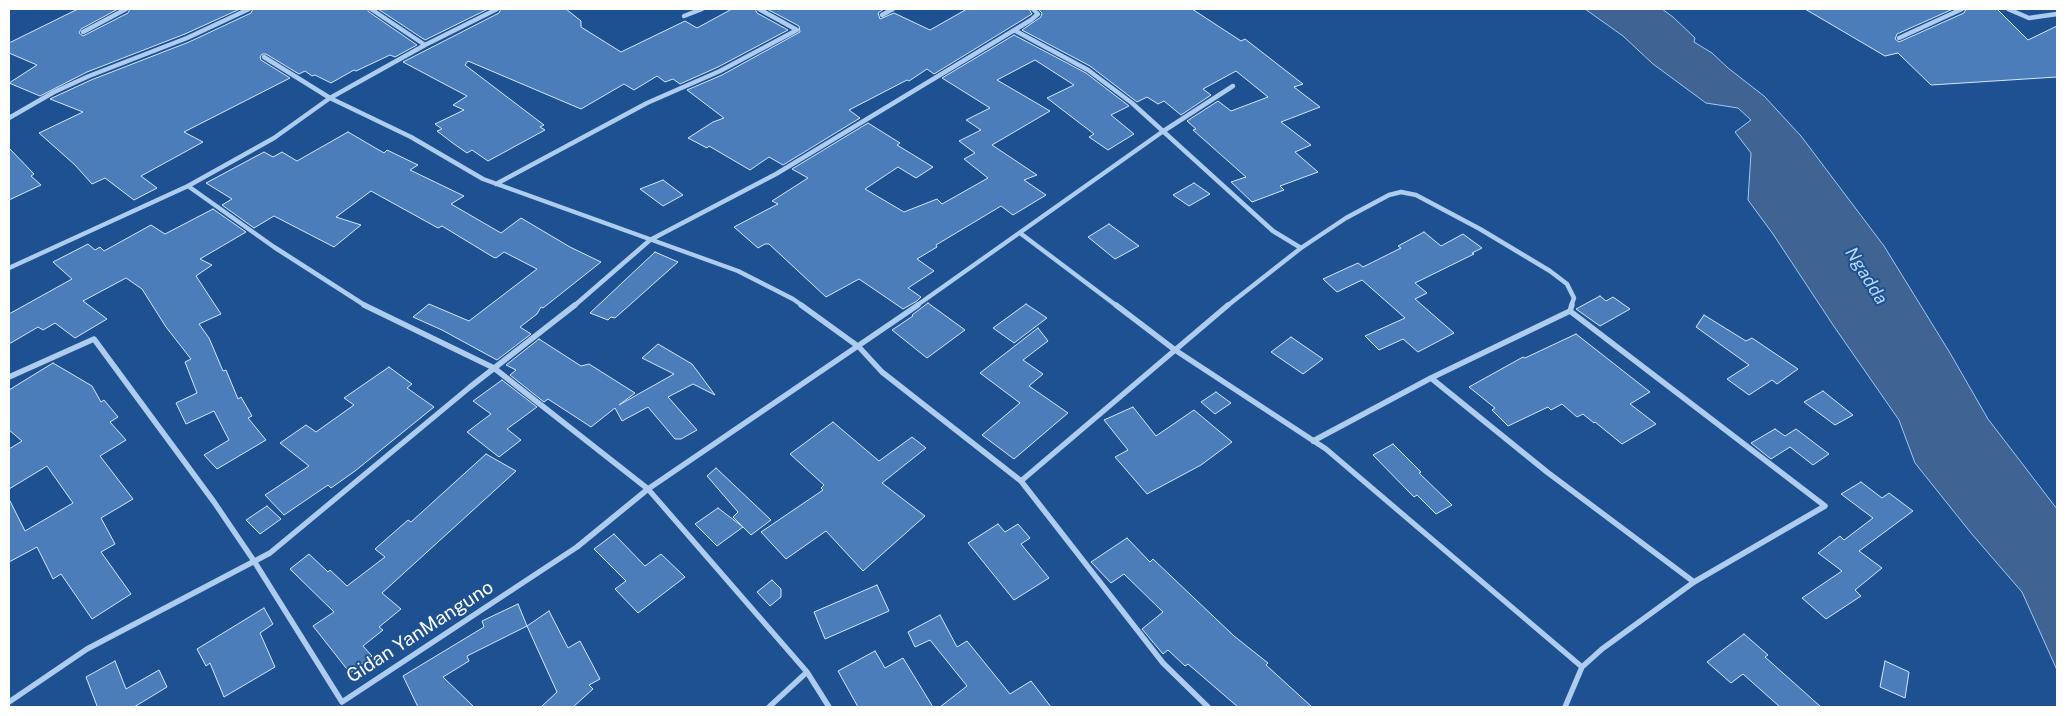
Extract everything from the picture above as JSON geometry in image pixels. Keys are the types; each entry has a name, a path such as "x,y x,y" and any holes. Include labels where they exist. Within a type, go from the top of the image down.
{"street":[{"path":"83,32 126,9"},
{"path":"9,118 54,92 187,38 249,9"},
{"path":"371,9 425,45"},
{"path":"9,268 188,186 274,138 330,98 425,45 497,9"},
{"path":"684,16 702,9"},
{"path":"496,184 647,102 720,71 797,30 759,9"},
{"path":"882,15 893,9"},
{"path":"9,702 87,649 270,553 494,368 587,296 650,240 776,174 1014,30 1038,14 1033,9"},
{"path":"1899,38 1962,9"},
{"path":"2008,9 2029,18 2057,14"},
{"path":"1014,30 1088,70 1132,103 1273,231 1301,248"},
{"path":"264,57 330,98 411,137 483,179 746,275 793,299 859,347 882,372 1021,481 1163,663 1208,707"},
{"name":"Gidan YanManguno","path":"9,377 94,339 214,502 254,562 341,705 577,547 648,489 859,347 1162,132 1233,86"},
{"path":"188,186 274,247 372,310 494,368 648,489 807,672 829,707"},
{"path":"1021,481 1232,302 1301,248 1346,218 1389,195 1401,192 1416,195 1550,271 1567,284 1574,298 1570,311 1431,378 1313,441"},
{"path":"1020,233 1175,350 1313,441 1387,500 1582,667"},
{"path":"1565,707 1582,667 1602,649 1694,582 1825,506 1570,311"},
{"path":"1431,378 1547,472 1694,582"},
{"path":"769,707 807,672"}],"water":[{"name":"Ngadda","path":"1585,9 1662,9 1673,17 1695,38 1694,42 1712,53 1764,96 1801,136 1884,246 1988,419 2057,509 2057,670 2022,592 1971,533 1915,463 1899,420 1748,200 1751,153 1735,132 1751,120 1738,108 1706,103 1653,64 1623,36"}],"building":[{"path":"78,9 118,9 81,29 79,33 83,36 128,13 130,9 240,9 185,34 87,72 40,96 9,83 37,65 9,53 9,43"},
{"path":"253,9 367,9 417,45 395,57 390,55 356,71 354,70 331,83 315,75 312,76 305,71 299,74 266,54 262,54 261,60 290,78 184,132 203,142 141,176 157,188 134,200 105,178 92,184 75,165 39,133 83,112 50,99 91,80 189,42 251,13"},
{"path":"378,9 488,9 425,40"},
{"path":"501,9 566,9 581,21 581,27 621,52 685,21 697,28 732,9 755,9 757,13 788,30 718,67 680,84 673,79 665,82 657,76 634,90 624,84 581,109 468,61 465,65 544,125 540,127 545,130 488,161 472,150 467,153 437,131 442,129 435,124 464,110 453,105 467,96 403,62 499,13"},
{"path":"767,9 884,9 878,13 880,19 894,13 930,30 967,9 1029,9 1032,14 934,74 927,69 909,81 907,80 849,110 860,118 783,165 769,157 750,170 709,146 707,148 688,138 713,122 724,118 687,90 722,75 800,32 799,26"},
{"path":"1038,9 1192,9 1241,41 1245,39 1303,84 1294,87 1320,107 1281,122 1311,145 1295,152 1318,172 1280,186 1284,190 1252,202 1231,182 1246,177 1193,130 1196,129 1187,121 1218,101 1231,111 1268,97 1236,71 1203,89 1211,95 1181,115 1164,101 1158,104 1147,97 1137,102 1090,66 1022,30 1041,17 1042,13"},
{"path":"1805,9 1953,9 1897,34 1895,39 1899,42 1964,13 1966,9 1997,9 2028,40 2057,26 2057,77 1931,85 1898,53 1885,56"},
{"path":"1014,35 1086,73 1129,106 1111,115 1134,134 1108,150 1089,137 1094,134 1047,98 1074,85 1035,60 997,80 1050,111 992,145 1037,175 1024,180 1046,195 1013,215 1001,206 936,245 937,247 917,259 934,271 908,288 921,297 917,301 903,309 859,279 826,297 769,244 758,248 734,227 778,204 772,201 808,178 792,169 868,123 900,143 897,145 933,167 916,178 898,167 865,189 904,212 937,199 942,204 988,178 964,159 975,153 959,141 981,130 966,120 990,108 942,78"},
{"path":"348,132 384,153 387,150 418,165 410,170 464,196 451,204 501,233 521,218 570,247 601,262 543,308 541,307 537,314 520,327 531,334 497,360 442,330 413,317 429,304 469,321 537,269 504,252 496,258 493,257 442,226 438,228 371,191 336,217 361,225 334,247 274,216 254,228 222,205 232,199 206,183 264,152 273,157 282,152 297,161"},
{"path":"9,148 34,174 31,176 41,185 9,200"},
{"path":"663,180 683,195 663,206 640,189"},
{"path":"1194,183 1210,194 1189,206 1173,195"},
{"path":"213,209 246,232 200,259 212,265 196,276 221,314 199,324 209,338 223,371 226,370 238,399 241,397 252,416 248,418 266,440 217,469 204,455 229,440 214,411 186,424 176,403 197,393 185,362 191,359 166,327 142,289 126,278 83,301 107,319 75,338 55,323 43,330 38,327 9,344 9,314 72,279 53,262 88,244 95,250 100,247 104,251 151,225 165,234"},
{"path":"1109,224 1139,246 1115,259 1088,237"},
{"path":"1424,232 1441,246 1463,234 1482,248 1472,253 1474,254 1415,283 1427,293 1415,299 1454,333 1418,352 1403,339 1379,350 1365,336 1405,318 1362,280 1337,292 1323,279 1358,263 1363,267 1401,248 1398,246"},
{"path":"655,252 678,262 615,318 611,317 608,320 590,313"},
{"path":"1600,296 1606,301 1613,297 1630,309 1600,326 1576,309"},
{"path":"928,303 965,330 927,358 892,330"},
{"path":"1026,304 1047,318 1014,343 993,328"},
{"path":"1704,315 1746,341 1752,338 1798,369 1777,384 1772,380 1749,395 1727,379 1749,365 1696,327"},
{"path":"1038,328 1048,341 1023,360 1043,374 1029,386 1068,413 1014,459 982,435 1020,403 980,373"},
{"path":"1576,334 1650,392 1630,404 1656,424 1622,444 1583,414 1577,417 1562,404 1551,410 1548,407 1508,426 1492,410 1495,408 1469,387 1523,357 1525,358"},
{"path":"1291,337 1323,359 1303,374 1271,352"},
{"path":"539,339 581,366 589,364 635,393 619,405 674,374 642,358 658,344 692,364 715,395 693,384 668,397 697,430 681,439 675,439 648,407 622,421 615,408 591,427 548,399 544,402 510,375 516,370 506,365"},
{"path":"53,363 92,386 101,402 104,400 118,417 110,422 126,440 100,456 133,499 101,518 115,544 101,552 131,594 92,619 61,574 53,579 37,547 9,562 9,499 25,531 73,503 47,466 9,489 9,449 22,441 9,430 9,390"},
{"path":"389,367 412,384 407,388 434,407 355,471 331,488 328,485 284,515 265,495 309,466 280,443 306,425 316,432 354,405 344,398"},
{"path":"502,380 537,407 507,429 521,440 499,457 467,432 491,414 473,401"},
{"path":"1823,391 1853,415 1835,425 1804,402"},
{"path":"1216,392 1231,403 1215,414 1201,402"},
{"path":"1133,407 1156,436 1194,410 1232,442 1201,465 1147,494 1115,457 1128,450 1104,420"},
{"path":"833,422 879,461 912,437 926,448 882,483 925,516 863,571 826,531 786,559 761,532 823,490 821,488 824,485 790,454"},
{"path":"1775,429 1785,436 1796,429 1829,454 1813,465 1790,447 1771,459 1751,443"},
{"path":"1393,444 1452,505 1436,514 1417,495 1414,497 1373,455"},
{"path":"486,454 516,471 382,593 401,609 379,627 383,630 363,646 372,656 350,673 313,626 334,612 290,569 309,554 328,572 330,570 347,586 385,557 375,549 408,520 411,522"},
{"path":"716,468 771,520 751,535 733,517 738,512 707,476"},
{"path":"1861,482 1882,498 1889,493 1913,511 1859,551 1882,568 1855,590 1861,596 1826,619 1802,598 1842,571 1818,553 1840,536 1844,540 1873,518 1841,494"},
{"path":"267,506 281,519 260,534 246,520"},
{"path":"718,508 743,527 717,546 695,524"},
{"path":"998,524 1005,532 1018,524 1030,538 1021,544 1049,578 1014,600 968,543"},
{"path":"614,534 645,566 661,554 685,577 638,613 615,589 626,581 594,549"},
{"path":"1127,538 1150,562 1153,559 1234,636 1268,663 1266,665 1312,707 1238,707 1188,664 1185,666 1168,650 1163,654 1142,629 1163,612 1124,574 1111,583 1091,562"},
{"path":"772,580 781,589 781,597 770,606 757,592"},
{"path":"877,585 889,611 825,639 814,612"},
{"path":"518,604 527,626 467,656 469,661 443,677 474,707 418,707 403,676 484,627 482,621"},
{"path":"264,608 273,624 260,633 275,667 224,697 210,663 206,666 197,649"},
{"path":"549,611 568,648 580,641 600,679 589,685 593,689 573,707 541,707 557,692 527,626"},
{"path":"940,615 957,647 967,641 1010,694 1031,681 1051,707 940,707 967,686 930,640 915,647 908,632"},
{"path":"1744,634 1768,655 1765,657 1821,707 1780,707 1743,674 1731,683 1707,662"},
{"path":"875,651 885,668 903,658 933,707 858,707 838,671"},
{"path":"115,661 126,689 159,670 167,687 134,707 94,707 97,706 86,677"},
{"path":"1885,661 1909,672 1905,698 1880,687"}]}
